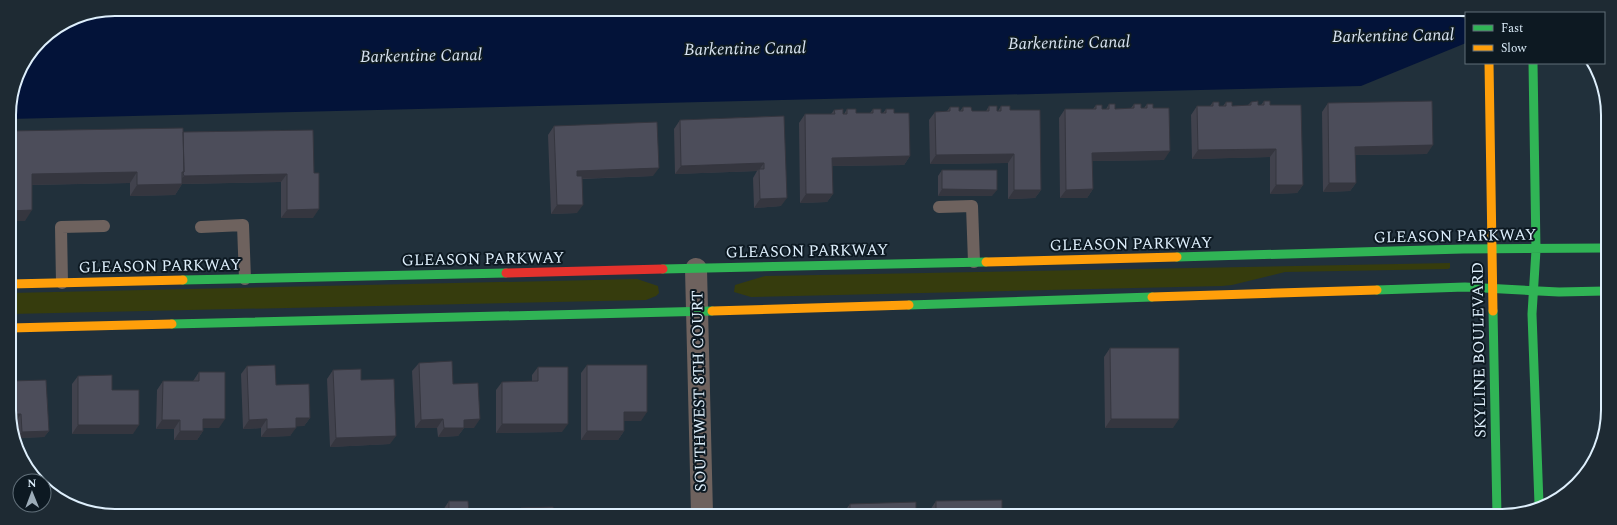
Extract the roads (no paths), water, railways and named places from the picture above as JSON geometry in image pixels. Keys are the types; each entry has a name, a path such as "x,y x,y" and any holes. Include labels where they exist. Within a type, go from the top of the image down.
{"main road":[{"name":"SKYLINE BOULEVARD","path":"1489,64 1497,509"},
{"path":"1533,64 1536,250 1532,314 1540,501"},
{"name":"GLEASON PARKWAY","path":"16,284 1493,249 1536,250 1601,248"},
{"path":"16,328 574,315 697,310 801,310 1465,287 1534,291 1601,291"}],"street":[{"name":"SOUTHWEST 8TH COURT","path":"696,269 702,509"}],"lane":[{"path":"938,207 972,206 974,262"},
{"path":"200,227 243,225 245,279"},
{"path":"62,283 61,227 104,226"}],"water":[{"name":"Barkentine Canal","path":"115,16 1457,16 1465,19 1465,43 1361,86 16,119 19,89 26,71 36,55 45,45 65,29 83,21"}]}
